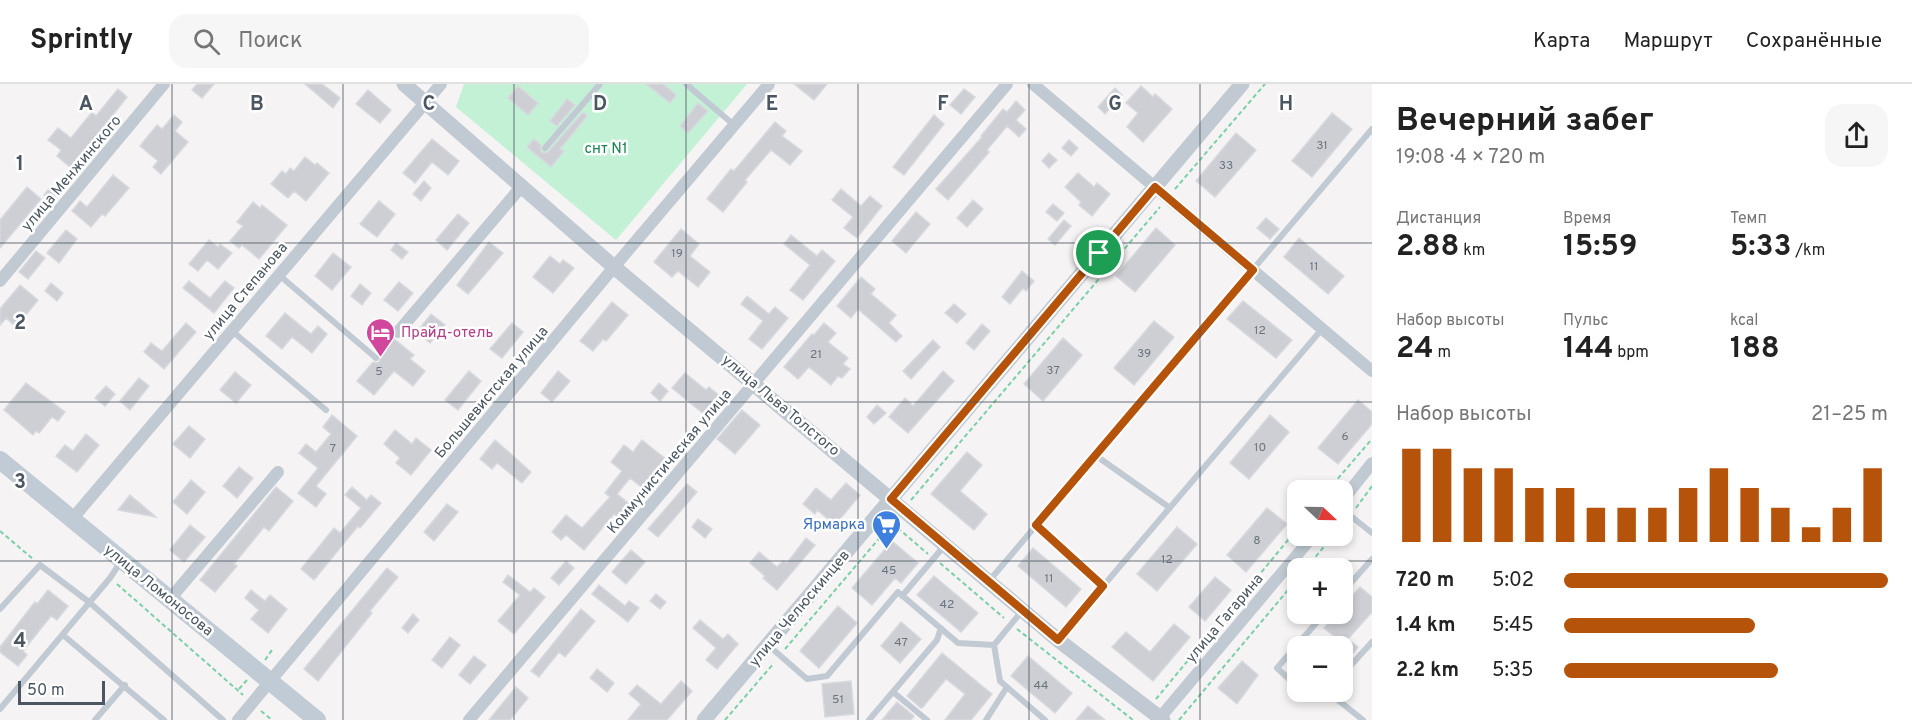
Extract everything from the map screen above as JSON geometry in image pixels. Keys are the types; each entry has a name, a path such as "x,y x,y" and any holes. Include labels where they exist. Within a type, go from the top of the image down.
{"main road":[{"name":"улица Ломоносова","path":"0,460 317,720"}],"street":[{"name":"улица Менжинского","path":"0,281 164,84"},
{"name":"улица Льва Толстого","path":"404,84 614,267 1058,640 1157,716"},
{"name":"улица Степанова","path":"73,518 441,84"},
{"name":"Большевистская улица","path":"238,720 769,84"},
{"name":"Коммунистическая улица","path":"469,720 1007,84"},
{"path":"1033,84 1372,371"},
{"name":"улица Челюскинцев","path":"704,720 1242,84"},
{"path":"398,332 521,187"},
{"path":"1353,487 1372,463"},
{"path":"169,600 278,472"},
{"name":"улица Гагарина","path":"1157,716 1304,546"}],"lane":[{"path":"545,148 600,84"},
{"path":"686,84 735,125"},
{"path":"989,581 1372,129"},
{"path":"279,274 376,358"},
{"path":"1058,640 1322,329"},
{"path":"232,330 326,410"},
{"path":"1095,455 1170,507"},
{"path":"1353,518 1372,534"},
{"path":"1036,525 1103,586"},
{"path":"902,596 945,545"},
{"path":"1353,580 1372,559"},
{"path":"0,709 110,578 122,560"},
{"path":"0,609 40,565 89,602 223,720"},
{"path":"768,645 807,679 827,676 898,592 958,643 994,645"},
{"path":"1023,610 994,645 1000,681 1045,720"},
{"path":"1305,636 1315,624"},
{"path":"869,720 937,640 940,628"},
{"path":"63,635 164,720"},
{"path":"1353,663 1372,642"},
{"path":"1287,657 1277,668 1287,677"},
{"path":"95,720 125,685"},
{"path":"986,720 1007,687"},
{"path":"893,692 927,720"},
{"path":"1340,702 1363,720"}],"path":[{"path":"725,720 1265,84"},
{"path":"1337,480 1372,439"},
{"path":"1353,511 1372,486"},
{"path":"0,531 40,565"},
{"path":"1157,716 1287,543"},
{"path":"1314,558 1325,546"},
{"path":"110,578 272,720"},
{"path":"1179,720 1287,591"}],"green space":[{"name":"снт N1","path":"464,84 747,84 616,240 456,107"}],"building":[{"path":"197,84 214,84 202,98 192,90"},
{"path":"305,84 322,84 340,98 333,108"},
{"path":"646,84 663,84 676,95 670,103"},
{"path":"794,84 827,84 814,100"},
{"path":"518,86 538,103 528,115 508,98"},
{"path":"1141,86 1153,97 1155,94 1172,109 1143,142 1127,127 1138,113 1126,103"},
{"path":"1115,88 1122,95 1105,114 1098,107"},
{"path":"118,89 127,97 71,168 57,156 61,150 48,140 58,128 71,138 92,112 96,116"},
{"path":"964,89 975,97 961,114 950,105"},
{"path":"368,90 391,110 380,123 356,104"},
{"path":"567,99 575,105 557,126 550,121"},
{"path":"1016,101 1025,110 1016,120 1026,129 1019,137 1007,126 987,150 989,152 948,200 936,189 982,137 1003,109 1007,112"},
{"path":"698,103 708,111 688,133 680,126"},
{"path":"583,112 587,116 560,149 564,151 551,167 527,147 534,139 541,145 541,152 547,153"},
{"path":"1332,113 1352,129 1312,177 1292,161"},
{"path":"174,115 182,122 175,131 188,142 161,174 153,167 158,161 140,146 157,125 162,129"},
{"path":"934,115 944,124 904,175 893,167"},
{"path":"775,122 786,131 782,136 802,151 790,165 771,150 745,180 747,182 723,212 707,199 731,169 734,171"},
{"path":"1236,133 1256,150 1215,197 1196,181"},
{"path":"432,139 459,161 448,175 432,162 415,183 403,173"},
{"path":"1069,140 1078,148 1071,156 1062,148"},
{"path":"1049,153 1057,160 1049,168 1042,161"},
{"path":"305,157 329,173 306,201 294,191 288,198 271,184 282,171 286,174 290,168 294,171"},
{"path":"1078,173 1094,187 1097,183 1110,194 1092,216 1079,205 1081,202 1065,187"},
{"path":"113,175 129,188 105,216 102,214 91,227 72,211 80,201 87,207"},
{"path":"424,181 431,188 421,201 413,194"},
{"path":"51,186 59,192 51,201 44,195"},
{"path":"27,187 41,199 0,248 0,220"},
{"path":"841,189 861,206 870,196 882,206 857,238 844,228 853,217 832,200"},
{"path":"973,200 983,209 967,227 957,218"},
{"path":"379,201 395,214 377,237 360,224"},
{"path":"253,202 260,208 262,205 287,225 259,259 242,245 239,248 230,241 243,226 237,222"},
{"path":"1053,204 1064,213 1057,221 1046,212"},
{"path":"916,212 930,224 906,253 892,241"},
{"path":"458,214 469,223 447,250 436,240"},
{"path":"1266,218 1279,229 1270,239 1257,228"},
{"path":"1064,220 1071,226 1055,245 1048,239"},
{"path":"1156,228 1175,245 1135,292 1116,276"},
{"path":"681,229 699,244 690,256 710,272 698,287 678,271 672,277 654,262"},
{"path":"66,230 77,239 59,263 47,253"},
{"path":"791,235 817,256 822,250 835,261 803,300 790,290 810,265 784,244"},
{"path":"1299,238 1344,276 1328,294 1284,257"},
{"path":"209,240 218,247 220,244 232,253 218,269 207,260 198,271 189,264"},
{"path":"489,242 503,253 468,294 457,285"},
{"path":"396,243 408,252 402,259 391,250"},
{"path":"36,251 45,258 28,279 19,272"},
{"path":"333,253 351,267 332,290 315,276"},
{"path":"550,256 560,264 563,260 574,268 553,293 533,277"},
{"path":"1022,271 1034,281 1026,291 1023,288 1010,304 1002,297"},
{"path":"861,277 875,289 871,294 896,315 889,323 902,336 896,342 858,309 851,318 837,306"},
{"path":"189,281 210,298 225,281 234,288 214,313 183,288"},
{"path":"399,282 413,293 398,311 384,300"},
{"path":"51,283 63,293 57,301 45,291"},
{"path":"360,284 371,293 362,305 351,296"},
{"path":"20,285 38,300 16,327 6,318 0,325 0,309"},
{"path":"747,296 769,314 775,307 788,318 762,349 749,339 763,321 741,304"},
{"path":"1243,301 1292,340 1276,358 1227,319"},
{"path":"612,302 628,315 606,341 603,339 593,351 580,341"},
{"path":"954,304 966,314 957,323 945,313"},
{"path":"285,313 311,334 318,326 327,334 312,353 292,337 282,349 266,336"},
{"path":"431,314 445,325 430,343 417,332"},
{"path":"1154,321 1174,337 1134,385 1114,368"},
{"path":"186,323 196,332 164,369 144,352 151,343 162,351"},
{"path":"512,323 523,332 502,358 490,349"},
{"path":"824,323 836,333 828,342 848,358 843,364 850,369 842,378 838,376 831,385 809,367 798,379 784,367"},
{"path":"982,324 990,331 974,350 966,343"},
{"path":"393,338 414,355 410,359 425,371 413,386 394,371 374,395 357,381 373,362 380,361 379,354"},
{"path":"1063,338 1082,355 1043,401 1024,384"},
{"path":"933,340 940,347 911,379 903,371"},
{"path":"469,371 481,381 458,410 445,400"},
{"path":"558,371 570,381 552,402 541,393"},
{"path":"943,371 954,381 908,433 889,417 905,398 913,406"},
{"path":"235,372 251,385 236,403 220,390"},
{"path":"685,373 706,390 709,387 720,396 705,415 672,388"},
{"path":"139,378 149,386 130,410 120,401"},
{"path":"26,383 65,412 58,421 52,417 39,433 36,431 33,435 4,410"},
{"path":"659,383 668,391 660,401 651,393"},
{"path":"106,386 115,394 105,406 95,398"},
{"path":"1358,400 1372,412 1372,424 1338,464 1318,448"},
{"path":"877,405 886,413 874,424 867,417"},
{"path":"742,410 760,425 735,454 717,439"},
{"path":"332,415 357,436 316,486 326,494 316,507 298,493 318,468 299,453 306,444 316,452 331,434 323,427"},
{"path":"1270,415 1289,432 1249,479 1230,463"},
{"path":"189,426 205,439 190,458 173,444"},
{"path":"395,430 412,444 416,438 431,450 411,475 396,463 400,458 384,444"},
{"path":"86,434 99,445 77,472 56,456 65,445 73,451"},
{"path":"495,440 531,472 522,483 497,463 492,469 480,459"},
{"path":"642,440 667,460 644,489 630,478 617,494 631,505 620,518 614,514 584,550 566,535 561,540 552,532 566,515 582,528 610,497 605,493 622,471 611,462 624,445 633,452"},
{"path":"967,452 982,465 960,491 987,514 974,530 931,494"},
{"path":"239,467 253,478 237,498 223,486"},
{"path":"191,480 205,492 187,514 173,502"},
{"path":"846,483 860,495 835,525 817,510 815,514 803,504 816,488 831,500"},
{"path":"687,484 697,492 658,537 648,529"},
{"path":"276,487 293,501 269,531 264,527 234,564 237,566 215,592 200,580"},
{"path":"352,487 367,500 371,495 381,503 360,528 358,526 314,580 301,569 334,528 340,533 361,508 345,495"},
{"path":"130,495 156,517 118,510"},
{"path":"447,504 458,512 434,541 424,532"},
{"path":"1267,508 1287,524 1246,572 1227,555"},
{"path":"698,519 712,529 705,538 692,527"},
{"path":"190,525 205,537 184,562 170,550"},
{"path":"1177,527 1197,544 1157,591 1137,574"},
{"path":"806,538 815,545 777,590 750,563 759,552 777,567 783,561 787,563"},
{"path":"892,541 918,563 901,583 895,578 872,605 852,588"},
{"path":"1033,548 1081,589 1066,607 1018,566"},
{"path":"631,550 645,562 626,584 612,572"},
{"path":"566,561 574,568 559,585 551,578"},
{"path":"387,568 398,577 318,681 304,669"},
{"path":"508,575 530,592 534,588 545,597 514,634 498,621 520,595 503,582"},
{"path":"934,576 978,613 961,632 917,595"},
{"path":"1215,577 1231,590 1205,621 1189,607"},
{"path":"599,585 625,606 629,601 639,608 628,622 592,594"},
{"path":"1360,587 1372,597 1372,612 1351,636 1334,636 1324,628 1328,624 1353,624 1353,595"},
{"path":"48,590 68,606 57,620 51,616 23,651 27,655 18,666 0,652 0,647 35,602 37,604"},
{"path":"251,590 265,601 270,595 287,609 268,633 251,619 259,610 245,598"},
{"path":"656,594 666,602 660,609 650,601"},
{"path":"838,606 857,623 819,668 800,651"},
{"path":"581,609 595,621 565,657 559,652 539,677 531,671"},
{"path":"413,614 419,620 408,633 402,628"},
{"path":"700,620 723,639 728,634 738,644 717,669 706,660 716,648 693,628"},
{"path":"901,622 921,639 900,663 881,646"},
{"path":"1174,624 1190,637 1153,681 1112,647 1126,632 1150,652"},
{"path":"450,637 460,645 442,668 432,660"},
{"path":"1353,643 1358,647 1353,653"},
{"path":"942,653 992,694 971,720 945,720 965,694 946,679 921,708 907,696"},
{"path":"474,656 486,665 470,684 459,675"},
{"path":"1028,656 1072,693 1055,713 1011,676"},
{"path":"1242,661 1258,675 1237,704 1218,688"},
{"path":"597,669 614,683 607,692 590,678"},
{"path":"681,681 692,691 667,720 628,720 641,704 629,694 637,685 661,704"},
{"path":"851,681 854,714 825,717 822,684"},
{"path":"516,687 528,698 510,720 489,720"},
{"path":"897,702 914,716 911,720 882,720"},
{"path":"1088,706 1105,720 1076,720"}],"place":[{"name":"Прайд-отель","path":"380,358"},
{"name":"Ярмарка","path":"886,550"}],"route":[{"path":"1155,187 1253,270 1036,525 1103,586 1058,640 891,499 1099,253 1155,187"}]}
